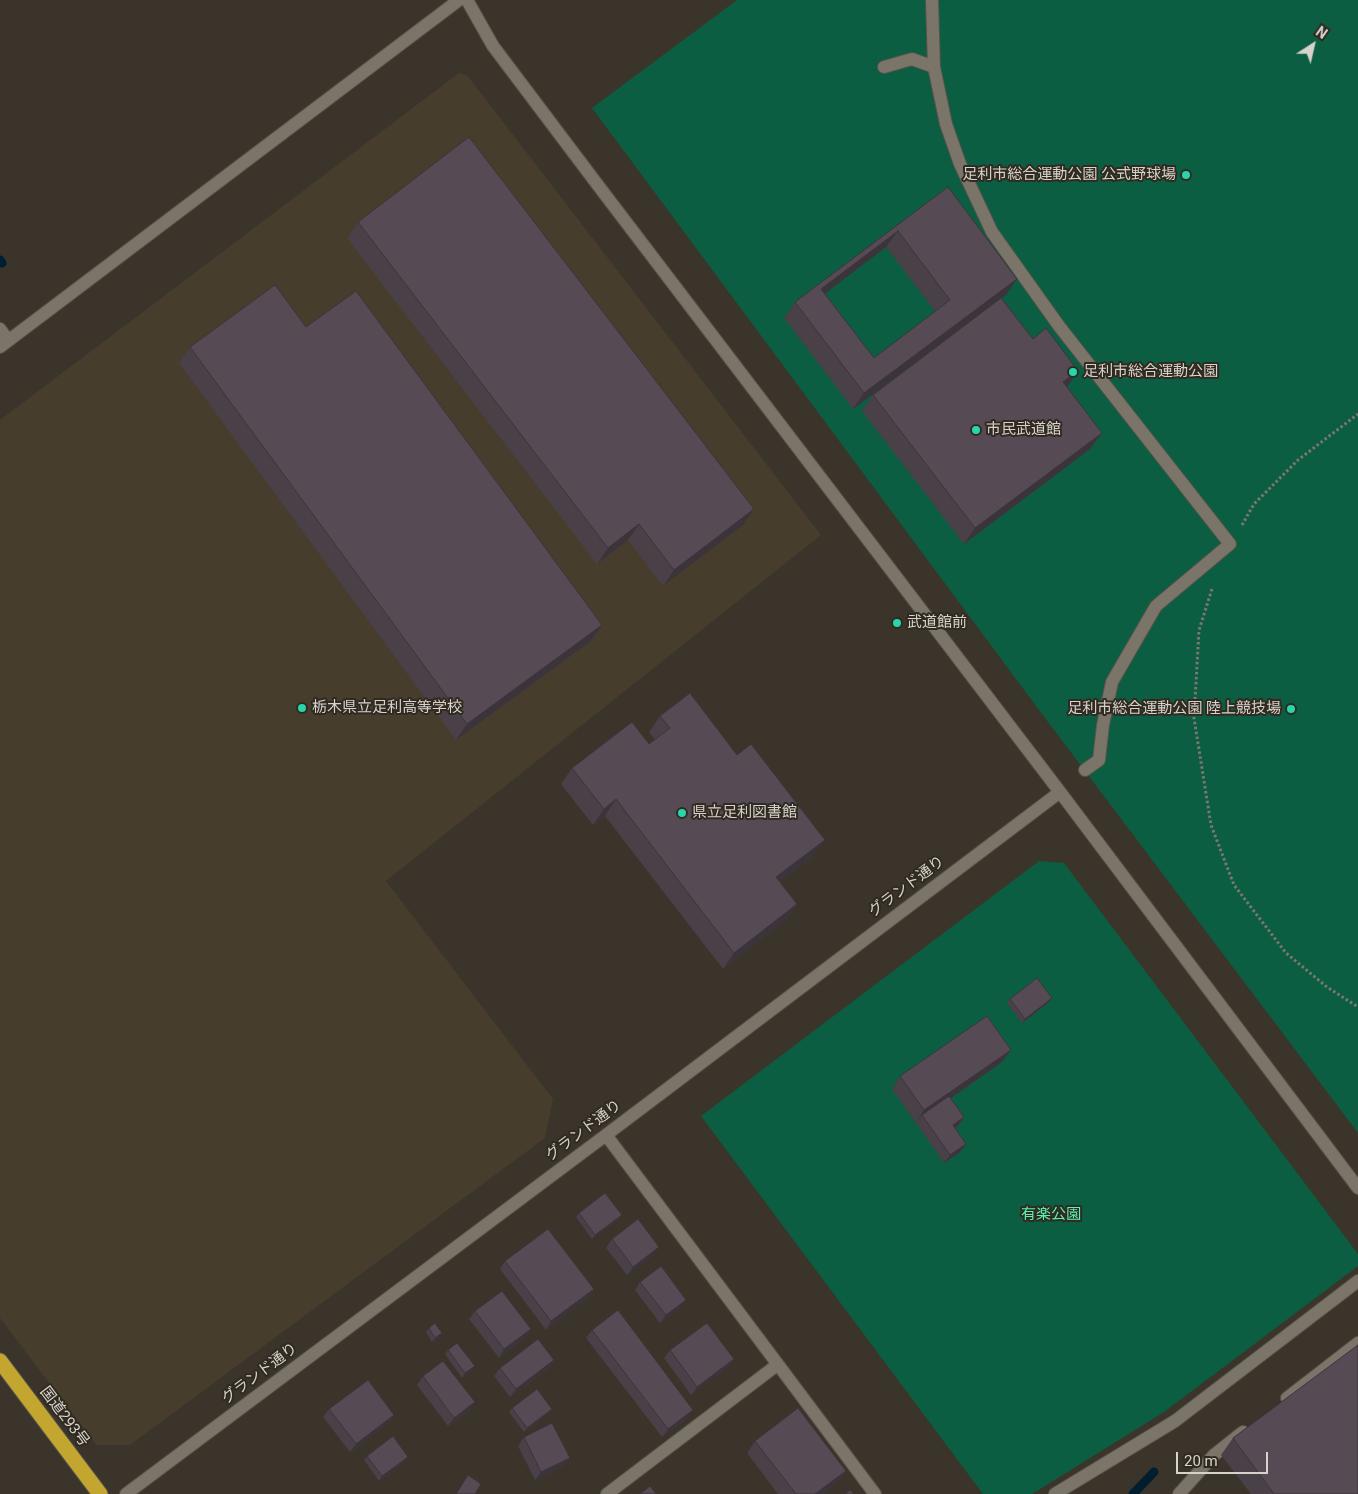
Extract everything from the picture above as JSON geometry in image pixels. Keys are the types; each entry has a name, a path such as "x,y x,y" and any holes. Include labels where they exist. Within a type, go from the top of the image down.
{"highway":[{"name":"国道293号","path":"0,1361 100,1494"}],"street":[{"path":"0,329 4,343 458,0"},
{"path":"467,0 493,46 1060,792 1358,1188"},
{"path":"932,0 934,67 946,124 960,164 992,232 1059,326 1230,544 1156,606 1112,682 1103,725 1099,760 1085,770"},
{"path":"884,67 912,59 934,67"},
{"name":"グランド通り","path":"126,1494 1060,792"},
{"path":"606,1135 875,1494"},
{"path":"1055,1494 1175,1421 1358,1281"},
{"path":"1275,1408 1358,1343"},
{"path":"607,1494 777,1365"},
{"path":"1178,1494 1214,1454 1252,1425"}],"path":[{"path":"1230,544 1254,504 1298,460 1358,414"},
{"path":"1214,580 1199,630 1194,702 1194,718 1211,826 1234,885 1286,953 1327,987 1358,1007"}],"shaded area":[{"name":"栃木県立足利高等学校","path":"459,73 467,75 821,535 386,881 553,1099 545,1138 130,1445 96,1445 0,1318 0,420"}],"green space":[{"name":"足利市総合運動公園","path":"737,0 1358,0 1358,1133 1039,710 592,108"},
{"name":"有楽公園","path":"1039,861 1064,863 1358,1254 1358,1266 1164,1412 1032,1494 983,1494 701,1116"}],"building":[{"path":"469,137 754,509 674,570 639,524 608,548 358,222"},
{"path":"948,187 1017,279 864,393 795,302","holes":["898,231 950,300 874,358 821,289"]},
{"path":"275,285 306,327 356,291 602,625 467,724 190,347"},
{"name":"市民武道館","path":"1001,298 1033,339 1046,328 1078,371 1063,382 1102,433 975,528 873,395"},
{"path":"690,693 737,755 751,744 825,840 776,877 797,904 734,953 616,799 604,809 572,768 632,722 649,744 670,728 660,716"},
{"path":"1037,978 1052,998 1025,1019 1010,999"},
{"path":"987,1016 1011,1050 924,1110 900,1076"},
{"path":"949,1096 964,1117 953,1125 966,1144 950,1155 922,1115"},
{"path":"605,1193 622,1215 595,1235 579,1213"},
{"path":"638,1219 659,1247 633,1267 612,1239"},
{"path":"548,1229 594,1289 551,1321 505,1261"},
{"path":"661,1266 686,1300 666,1315 640,1282"},
{"path":"502,1291 531,1329 504,1349 475,1311"},
{"path":"618,1310 693,1410 668,1429 592,1330"},
{"path":"435,1323 442,1333 435,1338 429,1328"},
{"path":"707,1323 734,1359 697,1387 670,1350"},
{"path":"538,1339 554,1360 516,1389 500,1368"},
{"path":"457,1343 475,1366 465,1373 448,1350"},
{"path":"1358,1345 1358,1494 1274,1494 1233,1438"},
{"path":"443,1361 475,1402 454,1418 423,1376"},
{"path":"368,1380 394,1415 356,1444 329,1409"},
{"path":"537,1389 552,1409 527,1428 512,1408"},
{"path":"798,1408 846,1471 815,1494 796,1494 755,1441"},
{"path":"552,1423 570,1458 541,1472 524,1437"},
{"path":"393,1436 408,1457 382,1476 367,1456"},
{"path":"468,1475 481,1484 475,1494 456,1494"},
{"path":"650,1486 656,1494 640,1494"},
{"path":"850,1490 854,1494 845,1494"}],"waterway":[{"path":"1133,1494 1154,1472"}],"place":[{"name":"足利市総合運動公園 公式野球場","path":"1186,175"},
{"name":"足利市総合運動公園","path":"1073,372"},
{"name":"市民武道館","path":"976,430"},
{"name":"武道館前","path":"897,623"},
{"name":"栃木県立足利高等学校","path":"302,708"},
{"name":"足利市総合運動公園 陸上競技場","path":"1291,709"},
{"name":"県立足利図書館","path":"682,813"}]}
